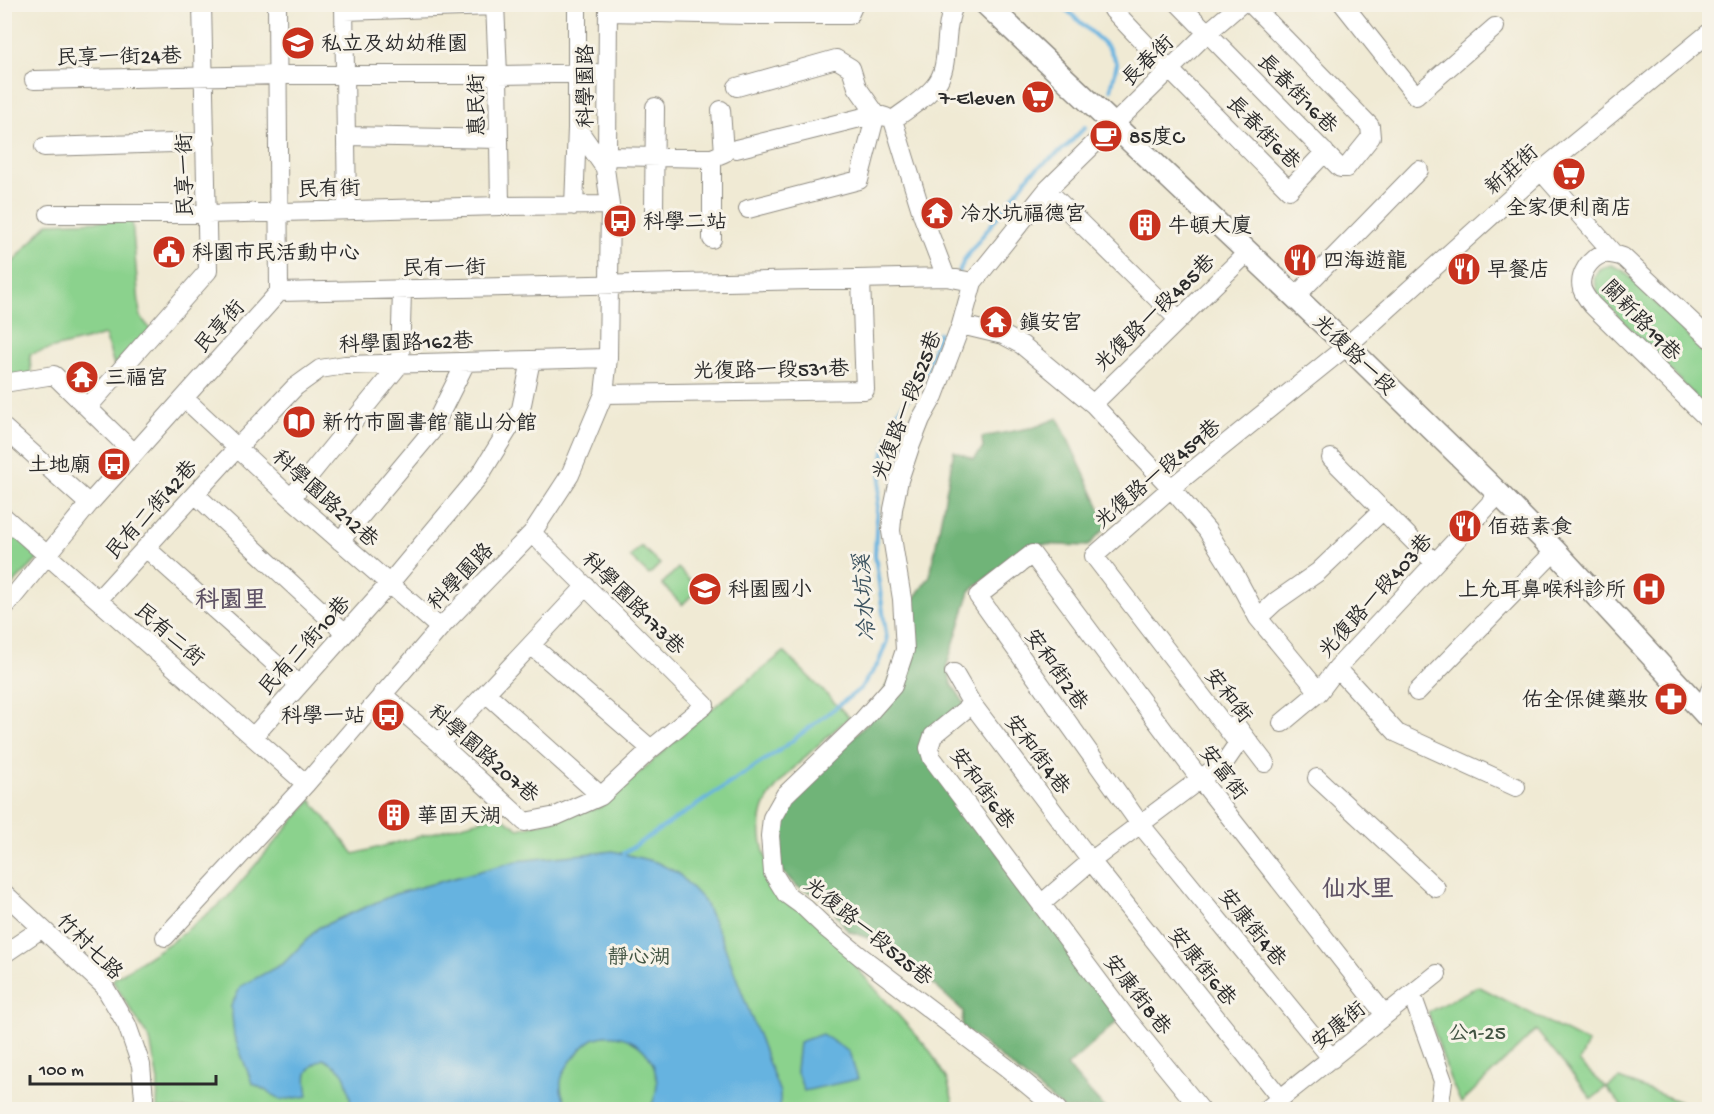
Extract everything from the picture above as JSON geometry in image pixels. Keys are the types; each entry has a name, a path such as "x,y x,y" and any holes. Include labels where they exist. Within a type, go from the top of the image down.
{"main road":[{"name":"光復路一段","path":"986,4 1347,346 1499,494 1555,550 1707,714"}],"street":[{"name":"民享一街","path":"88,407 208,271 202,4"},
{"path":"277,4 279,292"},
{"name":"科學園路","path":"574,206 577,128 577,4"},
{"path":"608,8 807,10 849,15 854,4"},
{"path":"736,149 885,117 927,94 938,82 943,69 949,16 955,4"},
{"name":"長春街16巷","path":"1179,4 1340,168 1347,168 1371,137 1370,126 1251,4"},
{"name":"長春街","path":"1113,125 1207,33 1241,4"},
{"path":"1343,4 1416,96 1495,27"},
{"path":"347,209 344,8 495,5"},
{"name":"惠民街","path":"495,5 500,206"},
{"name":"科學園路","path":"165,937 306,784 440,628 532,533 570,475 604,394 608,358 610,205 606,162 608,8"},
{"path":"1113,10 1170,70"},
{"name":"新莊街","path":"1347,346 1541,171 1710,32"},
{"path":"737,87 836,59 851,69 857,87 885,117 946,277"},
{"name":"長春街6巷","path":"1170,70 1289,189 1325,152"},
{"name":"民享一街24巷","path":"34,80 279,75 607,73"},
{"path":"654,211 655,106"},
{"path":"606,162 654,157 712,158 724,153 721,111"},
{"path":"748,209 859,180 885,117"},
{"name":"光復路一段525巷","path":"1058,1110 827,929 804,906 786,894 773,873 770,836 772,818 784,795 862,721 893,686 905,650 902,599 891,531 892,509 910,447 921,419 934,396 961,325 973,282 1047,190 1113,125"},
{"name":"科學園路","path":"577,128 606,162"},
{"path":"346,136 499,139"},
{"path":"44,147 206,142"},
{"path":"712,158 712,239"},
{"path":"1295,297 1419,171"},
{"name":"關新路19巷","path":"1541,171 1614,254"},
{"path":"1047,190 1179,320"},
{"name":"民有街","path":"49,214 279,213 347,209 610,205"},
{"name":"光復路一段485巷","path":"1093,404 1247,253"},
{"name":"關新路19巷","path":"1710,339 1623,257 1614,254 1604,255 1593,261 1581,278 1586,297 1599,313 1710,421"},
{"path":"610,286 946,277 973,282"},
{"name":"光復路一段531巷","path":"604,394 865,390 861,280"},
{"name":"民有一街","path":"279,292 610,286"},
{"path":"291,498 400,364 402,290"},
{"name":"民享街","path":"4,608 89,504 279,292"},
{"path":"961,325 1003,335 1022,345 1093,404 1207,530 1258,618 1319,692"},
{"name":"光復路一段459巷","path":"1265,763 1142,605 1094,556 1171,488 1347,346"},
{"name":"科學園路162巷","path":"237,448 295,387 320,369 345,365 608,358"},
{"name":"民有二街10巷","path":"253,737 389,584 480,475 521,409 531,360"},
{"path":"340,541 431,432 466,362"},
{"path":"4,383 54,375 134,453"},
{"name":"科學園路212巷","path":"184,398 291,498 440,628"},
{"path":"4,428 89,504"},
{"name":"民有二街42巷","path":"98,600 237,448"},
{"path":"1331,458 1434,562"},
{"path":"195,494 345,633"},
{"name":"光復路一段403巷","path":"1282,723 1319,692 1337,668 1499,494"},
{"path":"1258,618 1275,602 1318,572 1383,510"},
{"name":"民有二街","path":"4,517 306,784"},
{"name":"科學園路173巷","path":"532,533 705,705"},
{"path":"146,548 299,685"},
{"path":"1417,692 1555,550"},
{"name":"安富街","path":"1032,554 1200,779 1385,1015"},
{"name":"安和街2巷","path":"1032,554 978,596 1140,824"},
{"name":"安和街","path":"1041,904 1091,861 1227,759 1238,743 1094,556"},
{"path":"439,743 586,586"},
{"path":"531,645 651,749"},
{"path":"1337,668 1397,733 1516,787"},
{"name":"安和街4巷","path":"954,673 972,704 1091,861"},
{"path":"1707,714 1710,690"},
{"path":"486,693 600,796"},
{"name":"科學園路207巷","path":"382,694 525,822 556,816 600,796 651,749 705,705"},
{"name":"安和街6巷","path":"972,704 933,736 929,748 932,758 1041,904"},
{"path":"1317,778 1436,888"},
{"name":"安康街4巷","path":"1140,824 1332,1059"},
{"name":"安康街6巷","path":"1091,861 1281,1099"},
{"name":"竹村七路","path":"4,893 104,986 121,1013 141,1065 144,1098 141,1110"},
{"name":"安康街8巷","path":"1041,904 1127,1018 1201,1110"},
{"path":"4,954 40,928"},
{"name":"安康街","path":"1266,1110 1437,974"},
{"path":"1412,995 1443,1081 1439,1110"}],"green space":[{"path":"132,220 140,316 151,330 114,365 105,335 30,354 31,376 5,380 5,271 48,223"},
{"path":"1611,265 1624,271 1709,357 1709,411 1598,295 1594,277 1599,269"},
{"path":"1058,418 1108,525 1088,546 1031,544 970,591 947,665 951,683 965,704 923,749 1119,1020 1067,1066 1105,1109 1064,1109 962,1026 963,1011 890,946 848,931 825,898 796,886 779,867 777,820 787,798 867,724 915,629 911,626 912,601 930,576 954,451 974,459 983,448 982,437 1035,427"},
{"path":"5,523 41,556 5,592"},
{"path":"641,546 660,564 649,575 630,557"},
{"path":"678,568 698,589 682,605 662,584"},
{"name":"靜心湖","path":"784,652 849,717 789,773 769,797 761,820 762,846 766,859 790,906 827,915 855,966 930,1051 947,1080 955,1109 157,1109 158,1081 150,1040 112,980 173,941 227,898 311,800 354,854 499,815 519,829 601,807 704,715"},
{"name":"公1-25","path":"1478,986 1588,1043 1579,1062 1606,1087 1592,1099 1536,1030 1461,1103 1450,1079 1428,1012"},
{"path":"1619,1079 1696,1109 1624,1109 1607,1088"}],"water":[{"name":"靜心湖","path":"613,851 656,862 678,873 704,901 721,937 780,1093 780,1109 647,1109 656,1094 654,1066 644,1050 636,1044 619,1037 609,1036 599,1037 587,1043 563,1073 562,1094 570,1109 372,1109 351,1104 342,1072 323,1059 307,1074 308,1096 282,1100 252,1083 234,1036 231,1006 241,986 284,963 318,928 395,894 517,861"},
{"path":"822,1034 849,1052 858,1079 804,1091 796,1070 799,1042"}],"waterway":[{"name":"冷水坑溪","path":"1060,4 1108,47 1117,63 1111,89"},
{"name":"冷水坑溪","path":"958,275 964,260 1031,173 1066,147 1085,127"},
{"name":"冷水坑溪","path":"624,853 780,750 860,689 878,664 887,641 875,555 877,509 884,452 896,414 916,388 926,370 939,333"}],"place":[{"name":"私立及幼幼稚園","path":"298,43"},
{"name":"7-Eleven","path":"1038,97"},
{"name":"85度C","path":"1106,136"},
{"name":"全家便利商店","path":"1569,174"},
{"name":"冷水坑福德宮","path":"937,213"},
{"name":"科學二站","path":"620,221"},
{"name":"牛頓大廈","path":"1145,225"},
{"name":"科園市民活動中心","path":"169,252"},
{"name":"四海遊龍","path":"1300,260"},
{"name":"早餐店","path":"1464,269"},
{"name":"鎮安宮","path":"996,322"},
{"name":"三福宮","path":"82,377"},
{"name":"新竹市圖書館 龍山分館","path":"299,422"},
{"name":"土地廟","path":"114,464"},
{"name":"佰菇素食","path":"1465,526"},
{"name":"科園國小","path":"705,589"},
{"name":"上允耳鼻喉科診所","path":"1649,589"},
{"name":"佑全保健藥妝","path":"1671,699"},
{"name":"科學一站","path":"388,715"},
{"name":"華固天湖","path":"394,815"}],"district":[{"name":"科園里","path":"231,599"},
{"name":"仙水里","path":"1358,888"}]}
